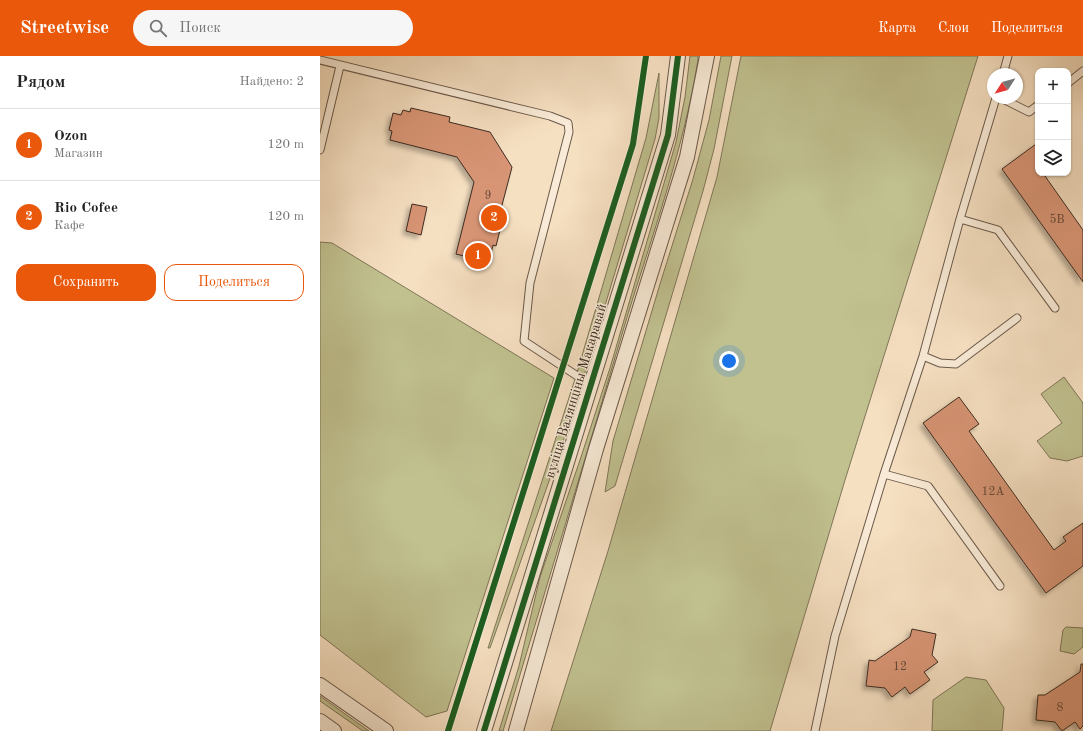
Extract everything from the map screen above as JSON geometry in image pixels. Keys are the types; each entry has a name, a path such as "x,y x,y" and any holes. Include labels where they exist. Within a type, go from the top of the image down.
{"street":[{"name":"вуліца Валянціны Макаравай","path":"484,731 668,136 678,56"},
{"path":"516,731 596,449 687,157 707,56"},
{"path":"320,685 386,731"},
{"path":"320,721 334,731"}],"lane":[{"path":"1005,68 1008,56"},
{"path":"320,60 550,116 568,123 568,132 530,283 524,341 591,385"},
{"path":"320,150 340,66"},
{"path":"1071,81 1083,71"},
{"path":"815,731 835,636 884,474 922,356 960,219 994,104"},
{"path":"1014,104 1029,112 1035,107"},
{"path":"960,219 998,230 1055,308"},
{"path":"922,356 940,363 956,364 1017,318"},
{"path":"884,474 928,486 1000,586"}],"green space":[{"path":"690,56 698,56 698,60 677,156 503,731 499,731 519,666 540,577 610,368 676,142 685,97"},
{"path":"721,56 732,56 714,149 703,191 615,486 605,492 613,441 693,179 709,120"},
{"path":"741,56 978,56 845,480 770,731 551,731 608,551 717,177"},
{"path":"659,73 659,118 655,139 571,419 490,648 488,648 576,376 646,138"},
{"path":"320,242 332,243 554,378 447,711 426,717 320,635"},
{"path":"1064,377 1083,403 1083,456 1067,461 1050,458 1037,441 1062,423 1041,394"},
{"path":"1066,627 1083,628 1083,647 1074,654 1060,651 1063,630"},
{"path":"966,677 986,680 1004,708 1002,731 932,731 933,700"},
{"path":"320,696 369,731 363,731 320,701"}],"building":[{"path":"411,108 450,117 449,122 490,132 512,167 501,209 505,210 496,246 493,245 491,253 487,252 485,261 456,254 474,182 457,157 390,140 392,131 389,130 393,113 401,115 403,110 410,112"},
{"path":"1035,145 1035,176 1045,176 1083,230 1083,282 1002,169"},
{"path":"412,204 427,207 421,235 406,231"},
{"path":"959,397 979,424 969,431 1054,550 1066,541 1063,537 1083,523 1083,566 1046,593 923,423"},
{"path":"912,629 936,634 932,655 938,662 924,672 930,680 910,694 905,687 892,697 885,688 866,686 869,660 875,661 910,637"},
{"path":"1081,664 1083,664 1083,726 1080,729 1075,722 1062,731 1055,722 1036,720 1038,695 1045,695 1080,672"}],"cycle path":[{"path":"448,731 633,144 646,56"},
{"path":"484,731 668,135 678,56"}],"place":[{"name":"Rio Cofee","path":"494,218"},
{"name":"Ozon","path":"478,256"}]}
